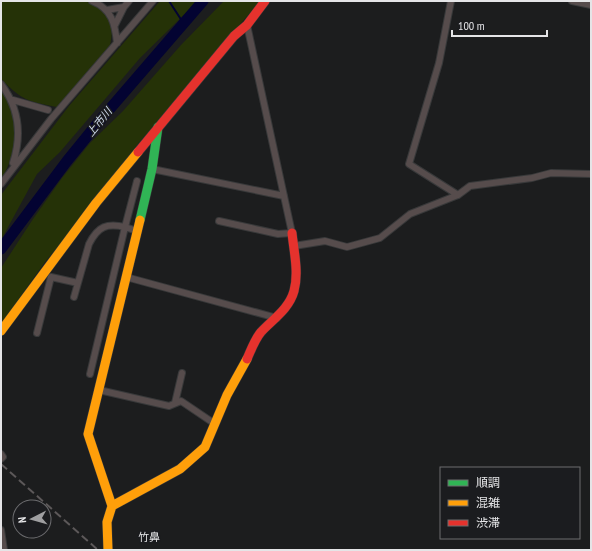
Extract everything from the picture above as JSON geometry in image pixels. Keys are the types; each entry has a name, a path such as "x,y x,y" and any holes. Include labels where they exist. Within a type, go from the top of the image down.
{"street":[{"path":"92,1 100,4 110,14 115,25 118,43"},
{"path":"115,25 124,7 130,1"},
{"path":"1,184 12,168 153,1"},
{"path":"1,331 96,203 158,126 234,36 247,25 265,1"},
{"path":"451,1 439,63 409,164 458,195"},
{"path":"572,1 591,5"},
{"path":"107,10 124,7"},
{"path":"112,506 180,469 190,462 205,447 227,395 254,344 261,332 277,318 288,304 294,292 296,273 292,233 247,25"},
{"path":"1,84 13,100 18,137 16,154 12,168"},
{"path":"13,100 48,110"},
{"path":"108,550 107,522 112,506 88,434 152,169 158,126"},
{"path":"152,169 284,196"},
{"path":"294,246 325,241 347,247 380,238 410,214 458,195 470,186 532,178 551,173 591,174"},
{"path":"90,374 137,181"},
{"path":"219,221 278,234 292,233"},
{"path":"74,297 89,244 93,236 103,227 111,224 137,231"},
{"path":"37,333 52,277 78,283"},
{"path":"126,277 277,318"},
{"path":"175,404 182,372"},
{"path":"99,390 169,406 181,401 215,424"},
{"path":"1,454 3,457 1,459"},
{"path":"1,530 4,550"}],"green space":[{"path":"1,1 85,1 99,8 108,17 112,29 110,45 57,107 32,101 20,96 1,79"},
{"path":"160,1 198,1 140,58 60,152 37,174 1,240 1,195 69,106"},
{"path":"224,1 260,1 137,145 77,224 45,262 1,324 1,268 33,219 62,178 90,143 123,111 181,45"},
{"path":"1,90 8,100 12,110 15,122 15,134 11,158 1,179"}],"waterway":[{"path":"169,1 184,24"},
{"name":"上市川","path":"1,249 67,161 102,118 203,1"}],"railway":[{"path":"1,464 98,550"}],"traffic: fast":[{"path":"140,220 152,169 158,127"}],"traffic: slow":[{"path":"1,331 96,203 138,152"},
{"path":"112,506 88,434 140,220"},
{"path":"108,550 107,522 112,506 180,469 205,447 227,395 247,359"}],"traffic: jam":[{"path":"138,152 234,36 247,25 265,1"},
{"path":"247,359 261,332 285,308 292,297 296,277 292,233"}],"district":[{"name":"竹鼻","path":"149,537"}]}
